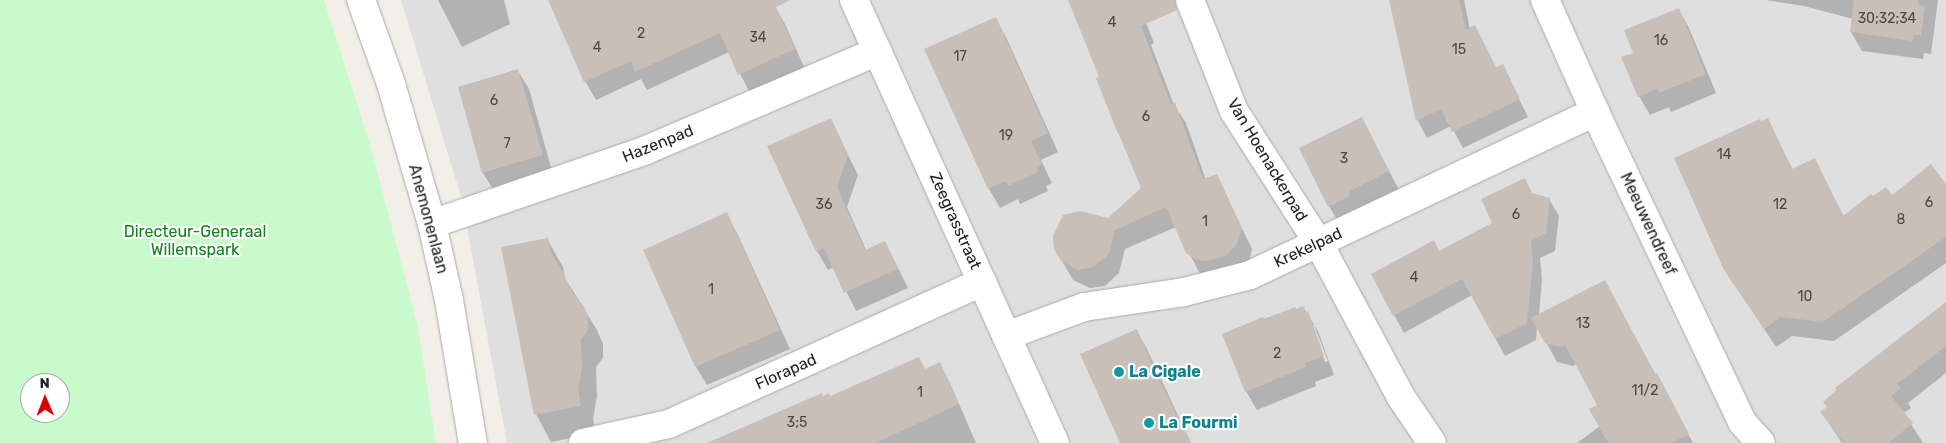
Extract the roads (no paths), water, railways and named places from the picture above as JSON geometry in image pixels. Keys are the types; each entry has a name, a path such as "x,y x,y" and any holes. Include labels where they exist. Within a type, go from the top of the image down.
{"street":[{"name":"Anemonenlaan","path":"361,0 391,84 432,224 451,310 473,443"},
{"name":"Zeegrasstraat","path":"854,0 1055,443"},
{"name":"Van Hoenackerpad","path":"1190,0 1234,111 1319,244 1401,397 1432,443"},
{"name":"Meeuwendreef","path":"1545,0 1595,112 1742,422 1761,443"},
{"name":"Hazenpad","path":"432,224 644,151 878,51"},
{"name":"Krekelpad","path":"1006,336 1084,307 1184,292 1250,275 1595,112"},
{"name":"Florapad","path":"583,443 670,424 982,282"}],"place":[{"name":"La Cigale","path":"1119,372"},
{"name":"La Fourmi","path":"1149,423"}],"park label":[{"name":"Directeur-Generaal Willemspark","path":"195,241"}]}
